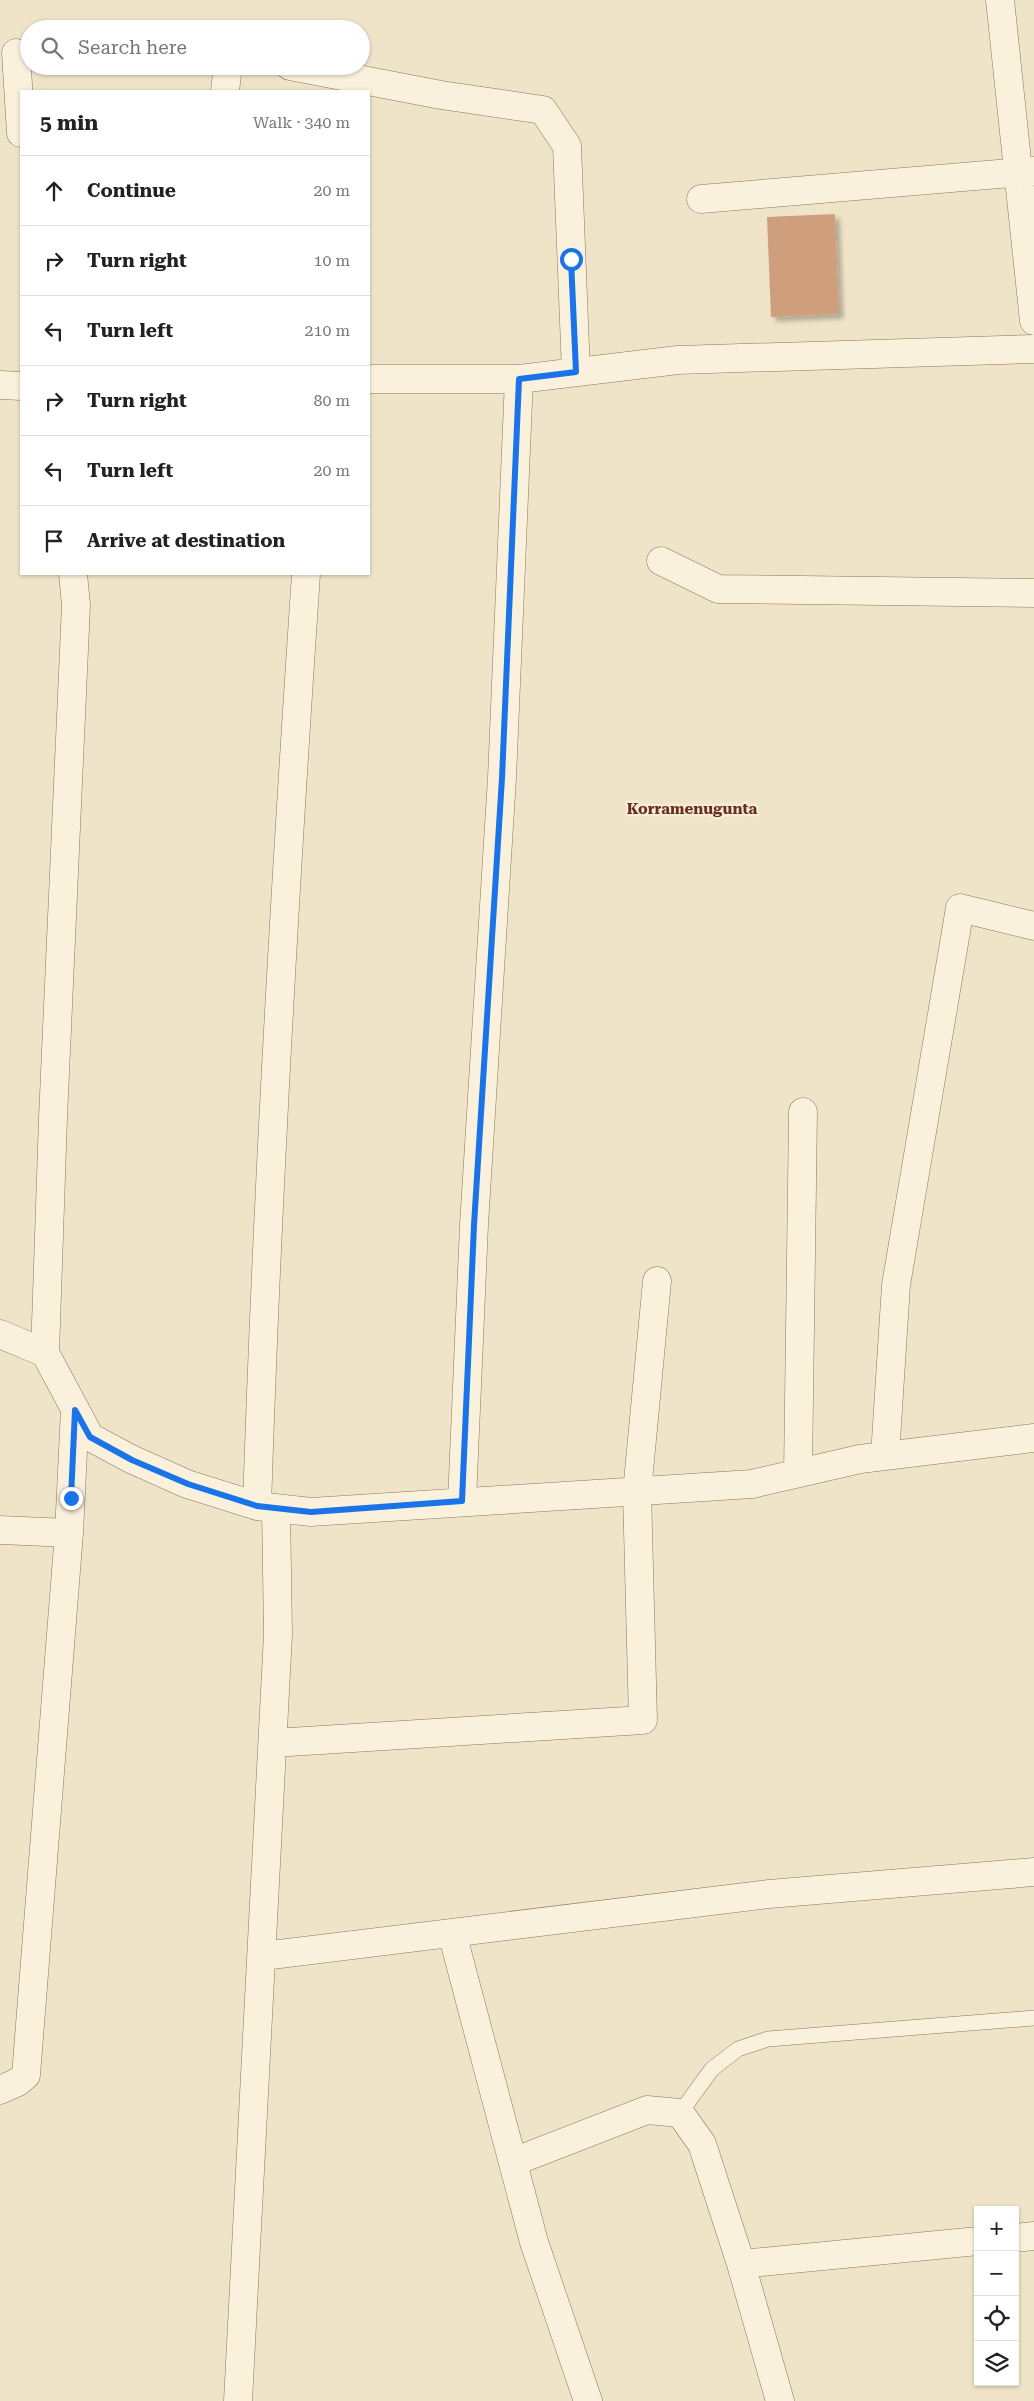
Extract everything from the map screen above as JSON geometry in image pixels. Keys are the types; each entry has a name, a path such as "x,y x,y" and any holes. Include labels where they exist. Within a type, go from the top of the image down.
{"street":[{"path":"1000,0 1025,172 1034,321"},
{"path":"15,53 20,120"},
{"path":"225,90 227,75"},
{"path":"337,75 441,95 543,110 567,146 576,372"},
{"path":"701,199 1025,172"},
{"path":"370,379 519,379 678,360 1034,349"},
{"path":"462,1501 474,1225 502,778 519,379"},
{"path":"0,385 20,386"},
{"path":"661,561 718,590 1034,593"},
{"path":"73,575 76,605 53,1108 46,1353 90,1437 132,1460 188,1484 267,1507 311,1512 752,1484 860,1459 1034,1438"},
{"path":"238,2401 263,1956 278,1634 267,1507 262,1322 286,878 306,575"},
{"path":"885,1456 896,1285 960,908 1034,926"},
{"path":"798,1473 804,1112"},
{"path":"273,1743 643,1720 637,1492 657,1281"},
{"path":"0,1334 46,1353"},
{"path":"0,2090 18,2082 26,2075 69,1533 75,1410"},
{"path":"0,1530 69,1533"},
{"path":"263,1956 769,1894 1034,1872"},
{"path":"452,1933 534,2242 588,2401"},
{"path":"513,2162 647,2110 680,2113 702,2144 741,2264 780,2401"},
{"path":"1019,2238 1034,2236"},
{"path":"741,2264 974,2241"}],"lane":[{"path":"680,2113 712,2069 738,2049 768,2039 1034,2018"}],"building":[{"path":"835,214 839,314 771,317 767,217"}],"district":[{"name":"Korramenugunta","path":"692,809"}],"route":[{"path":"71,1498 75,1410 90,1437 132,1460 188,1484 257,1506 311,1512 462,1501 474,1225 502,778 519,379 576,372 571,259"}]}
